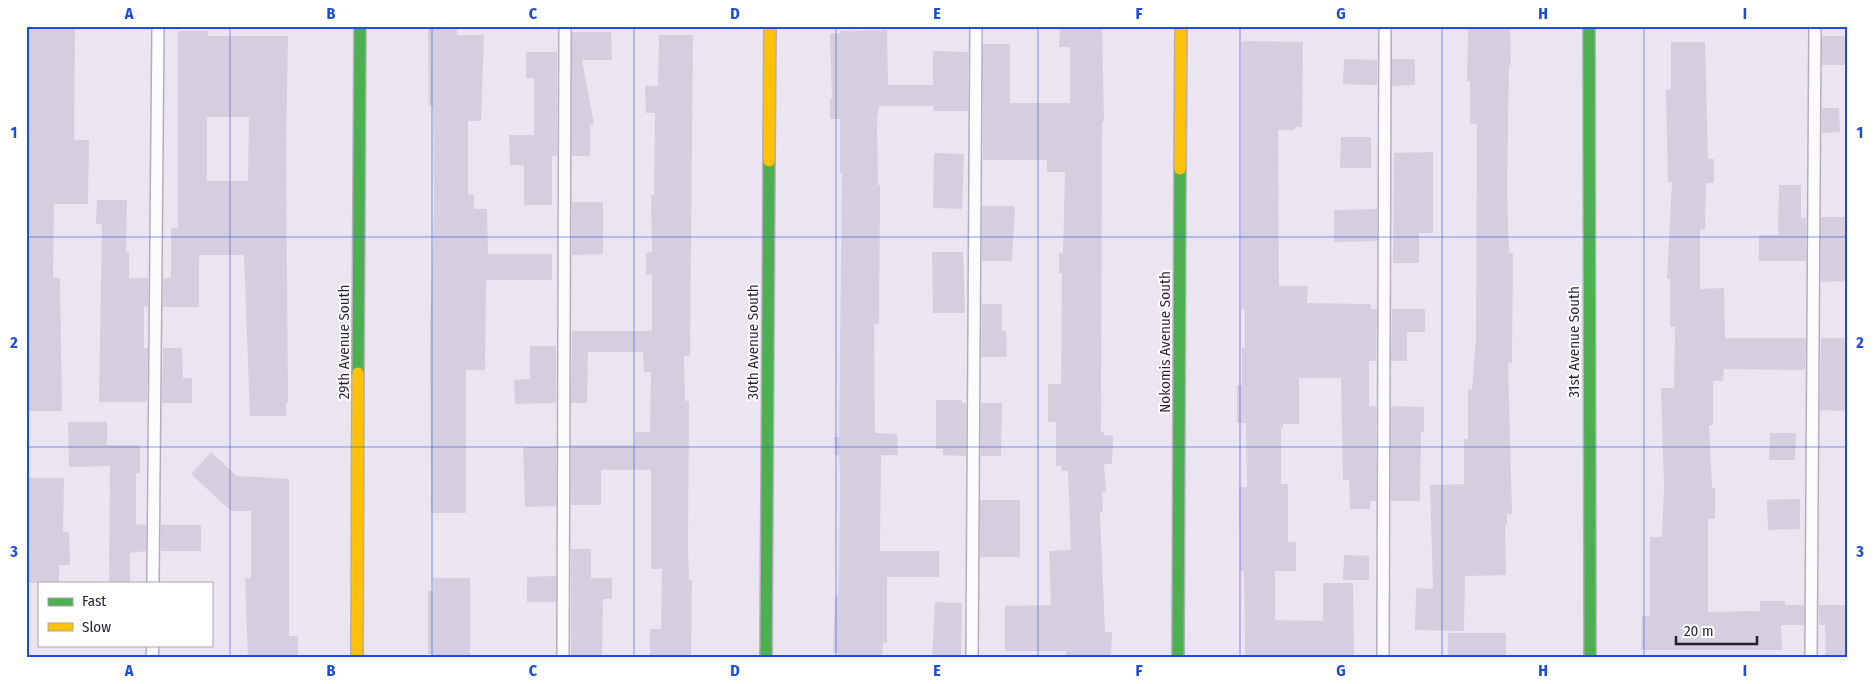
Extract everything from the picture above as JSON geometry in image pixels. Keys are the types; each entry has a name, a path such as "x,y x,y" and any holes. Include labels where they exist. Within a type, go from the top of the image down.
{"street":[{"name":"29th Avenue South","path":"357,658 360,26"},
{"name":"30th Avenue South","path":"766,658 770,26"},
{"name":"Nokomis Avenue South","path":"1178,658 1181,26"},
{"name":"31st Avenue South","path":"1589,26 1590,658"}],"lane":[{"path":"153,582 158,26"},
{"path":"563,658 565,26"},
{"path":"972,658 976,26"},
{"path":"1383,658 1385,26"},
{"path":"1811,658 1815,26"}],"building":[{"path":"428,26 457,26 457,35 484,35 481,121 468,121 468,195 474,195 474,209 487,209 488,254 552,254 552,280 486,280 485,370 466,370 466,513 431,513 430,328 434,210 433,106 429,106"},
{"path":"1060,26 1102,26 1104,121 1102,121 1101,432 1104,432 1104,435 1113,436 1112,464 1104,464 1106,492 1102,492 1103,512 1100,512 1105,632 1112,632 1111,658 1066,658 1066,651 1005,651 1005,606 1051,605 1049,551 1071,550 1068,471 1061,471 1061,466 1056,466 1056,422 1048,422 1048,384 1061,384 1062,273 1059,273 1059,253 1063,253 1065,172 1047,172 1047,160 983,160 983,44 1010,44 1010,103 1070,103 1070,47 1059,47"},
{"path":"1468,26 1510,26 1511,65 1509,65 1507,190 1509,253 1513,253 1512,363 1508,363 1512,514 1507,514 1507,525 1505,525 1506,575 1465,576 1464,631 1415,630 1416,588 1433,589 1430,485 1464,484 1464,439 1468,439 1468,389 1472,389 1476,339 1477,124 1470,124 1470,81 1467,81"},
{"path":"26,28 75,28 74,140 89,140 88,204 54,204 53,278 60,278 62,411 26,411"},
{"path":"887,30 888,85 933,85 933,51 968,52 968,111 933,111 933,106 879,106 877,119 878,185 880,185 880,197 879,324 874,324 875,433 897,434 898,455 881,455 880,551 939,551 939,577 887,577 887,643 883,643 882,658 837,658 838,653 833,653 835,596 838,596 839,572 840,474 839,455 835,455 834,437 839,437 842,173 840,173 840,119 830,119 830,99 832,99 830,34 840,33 840,31"},
{"path":"178,31 208,31 208,36 288,36 286,152 288,403 286,403 286,416 250,416 244,255 201,255 199,257 199,307 163,307 163,278 171,278 171,228 178,228","holes":["207,117 249,117 248,181 207,181"]},
{"path":"572,32 611,32 612,60 582,60 594,124 590,125 590,156 572,156"},
{"path":"659,35 693,35 690,356 684,356 685,400 689,402 688,549 689,580 692,580 691,657 650,658 650,629 661,629 662,569 651,569 651,470 601,470 601,505 571,505 571,445 635,445 635,432 650,432 651,372 644,372 643,352 588,352 587,403 571,403 572,331 652,331 652,275 646,275 646,253 652,252 651,195 654,195 655,113 646,113 645,86 658,86"},
{"path":"1822,36 1848,36 1848,65 1822,65"},
{"path":"1244,41 1303,42 1302,127 1295,127 1295,130 1278,130 1279,286 1308,286 1307,303 1371,304 1371,309 1377,309 1376,361 1369,361 1369,406 1376,406 1376,501 1370,501 1370,509 1350,509 1349,480 1343,480 1341,378 1299,378 1299,424 1283,424 1283,428 1281,428 1281,484 1288,484 1288,542 1296,542 1296,571 1275,571 1275,620 1323,621 1323,583 1353,583 1354,658 1246,658 1244,571 1240,571 1239,487 1247,487 1246,423 1237,423 1237,385 1242,385 1242,348 1245,348 1245,309 1241,309 1241,43"},
{"path":"1671,42 1705,42 1708,159 1714,159 1714,183 1706,183 1705,229 1700,229 1700,289 1724,288 1725,338 1806,338 1805,370 1724,369 1723,381 1713,381 1713,425 1709,425 1712,488 1715,488 1715,519 1708,519 1708,612 1760,611 1760,601 1785,601 1785,605 1804,605 1804,625 1781,625 1782,650 1641,650 1642,616 1650,616 1650,537 1662,537 1664,487 1661,388 1674,388 1675,327 1670,327 1670,279 1667,279 1672,182 1668,182 1666,90 1671,89"},
{"path":"526,52 557,52 557,156 552,156 552,205 524,205 524,165 510,165 509,135 534,135 534,78 526,78"},
{"path":"1344,59 1377,60 1377,85 1343,84"},
{"path":"1392,59 1415,59 1415,85 1392,86"},
{"path":"1822,108 1839,108 1840,132 1822,133"},
{"path":"1341,137 1371,137 1371,168 1340,168"},
{"path":"1433,152 1433,233 1419,233 1419,263 1393,263 1394,153"},
{"path":"934,153 964,154 962,209 933,208"},
{"path":"1779,185 1801,185 1801,218 1806,218 1806,261 1759,261 1759,235 1778,235"},
{"path":"97,200 127,200 126,252 129,252 129,278 148,278 148,307 144,307 144,348 148,348 147,402 99,402 102,224 96,224"},
{"path":"572,202 603,202 603,254 572,255"},
{"path":"982,206 1015,206 1012,261 982,261"},
{"path":"1377,209 1377,241 1334,242 1334,210"},
{"path":"1821,217 1848,217 1848,281 1821,282"},
{"path":"932,252 963,252 965,313 933,313"},
{"path":"982,304 1002,304 1002,331 1006,331 1007,357 981,357"},
{"path":"1392,309 1425,309 1425,332 1407,332 1407,361 1391,361"},
{"path":"1821,338 1848,338 1848,411 1820,410"},
{"path":"530,346 556,346 556,403 515,404 514,380 530,379"},
{"path":"163,348 182,348 183,378 192,378 192,403 162,403"},
{"path":"936,400 962,400 962,403 966,403 966,456 943,455 943,449 936,449"},
{"path":"981,403 1002,403 1001,456 981,456"},
{"path":"1391,406 1424,407 1424,432 1421,432 1420,501 1391,501"},
{"path":"68,422 107,422 107,445 140,445 140,473 136,473 136,524 146,525 146,551 130,553 130,582 109,582 110,466 69,467"},
{"path":"1770,433 1796,433 1795,460 1769,460"},
{"path":"523,447 556,447 556,506 525,507"},
{"path":"211,452 237,476 289,479 289,636 298,636 298,658 248,658 245,578 251,578 251,511 231,511 191,474"},
{"path":"26,478 64,478 63,532 69,532 70,565 59,565 59,582 26,583"},
{"path":"1800,499 1800,529 1768,530 1767,500"},
{"path":"980,500 1020,500 1020,557 980,557"},
{"path":"161,525 201,525 201,551 161,551"},
{"path":"571,549 591,549 591,578 612,578 612,599 603,599 602,656 571,656"},
{"path":"1344,555 1369,556 1369,580 1343,580"},
{"path":"556,576 556,602 527,602 527,577"},
{"path":"433,578 470,578 470,658 432,658 432,654 428,654 428,591 433,591"},
{"path":"935,602 962,603 961,657 932,657"},
{"path":"1819,605 1848,605 1848,657 1826,657 1825,625 1819,625"},
{"path":"1448,633 1506,633 1506,658 1448,658"}],"traffic: fast":[{"path":"358,373 360,26"},
{"path":"1589,26 1590,658"},
{"path":"766,658 769,161"},
{"path":"1178,658 1180,169"}],"traffic: slow":[{"path":"769,161 770,26"},
{"path":"1180,169 1181,26"},
{"path":"357,658 358,373"}]}
